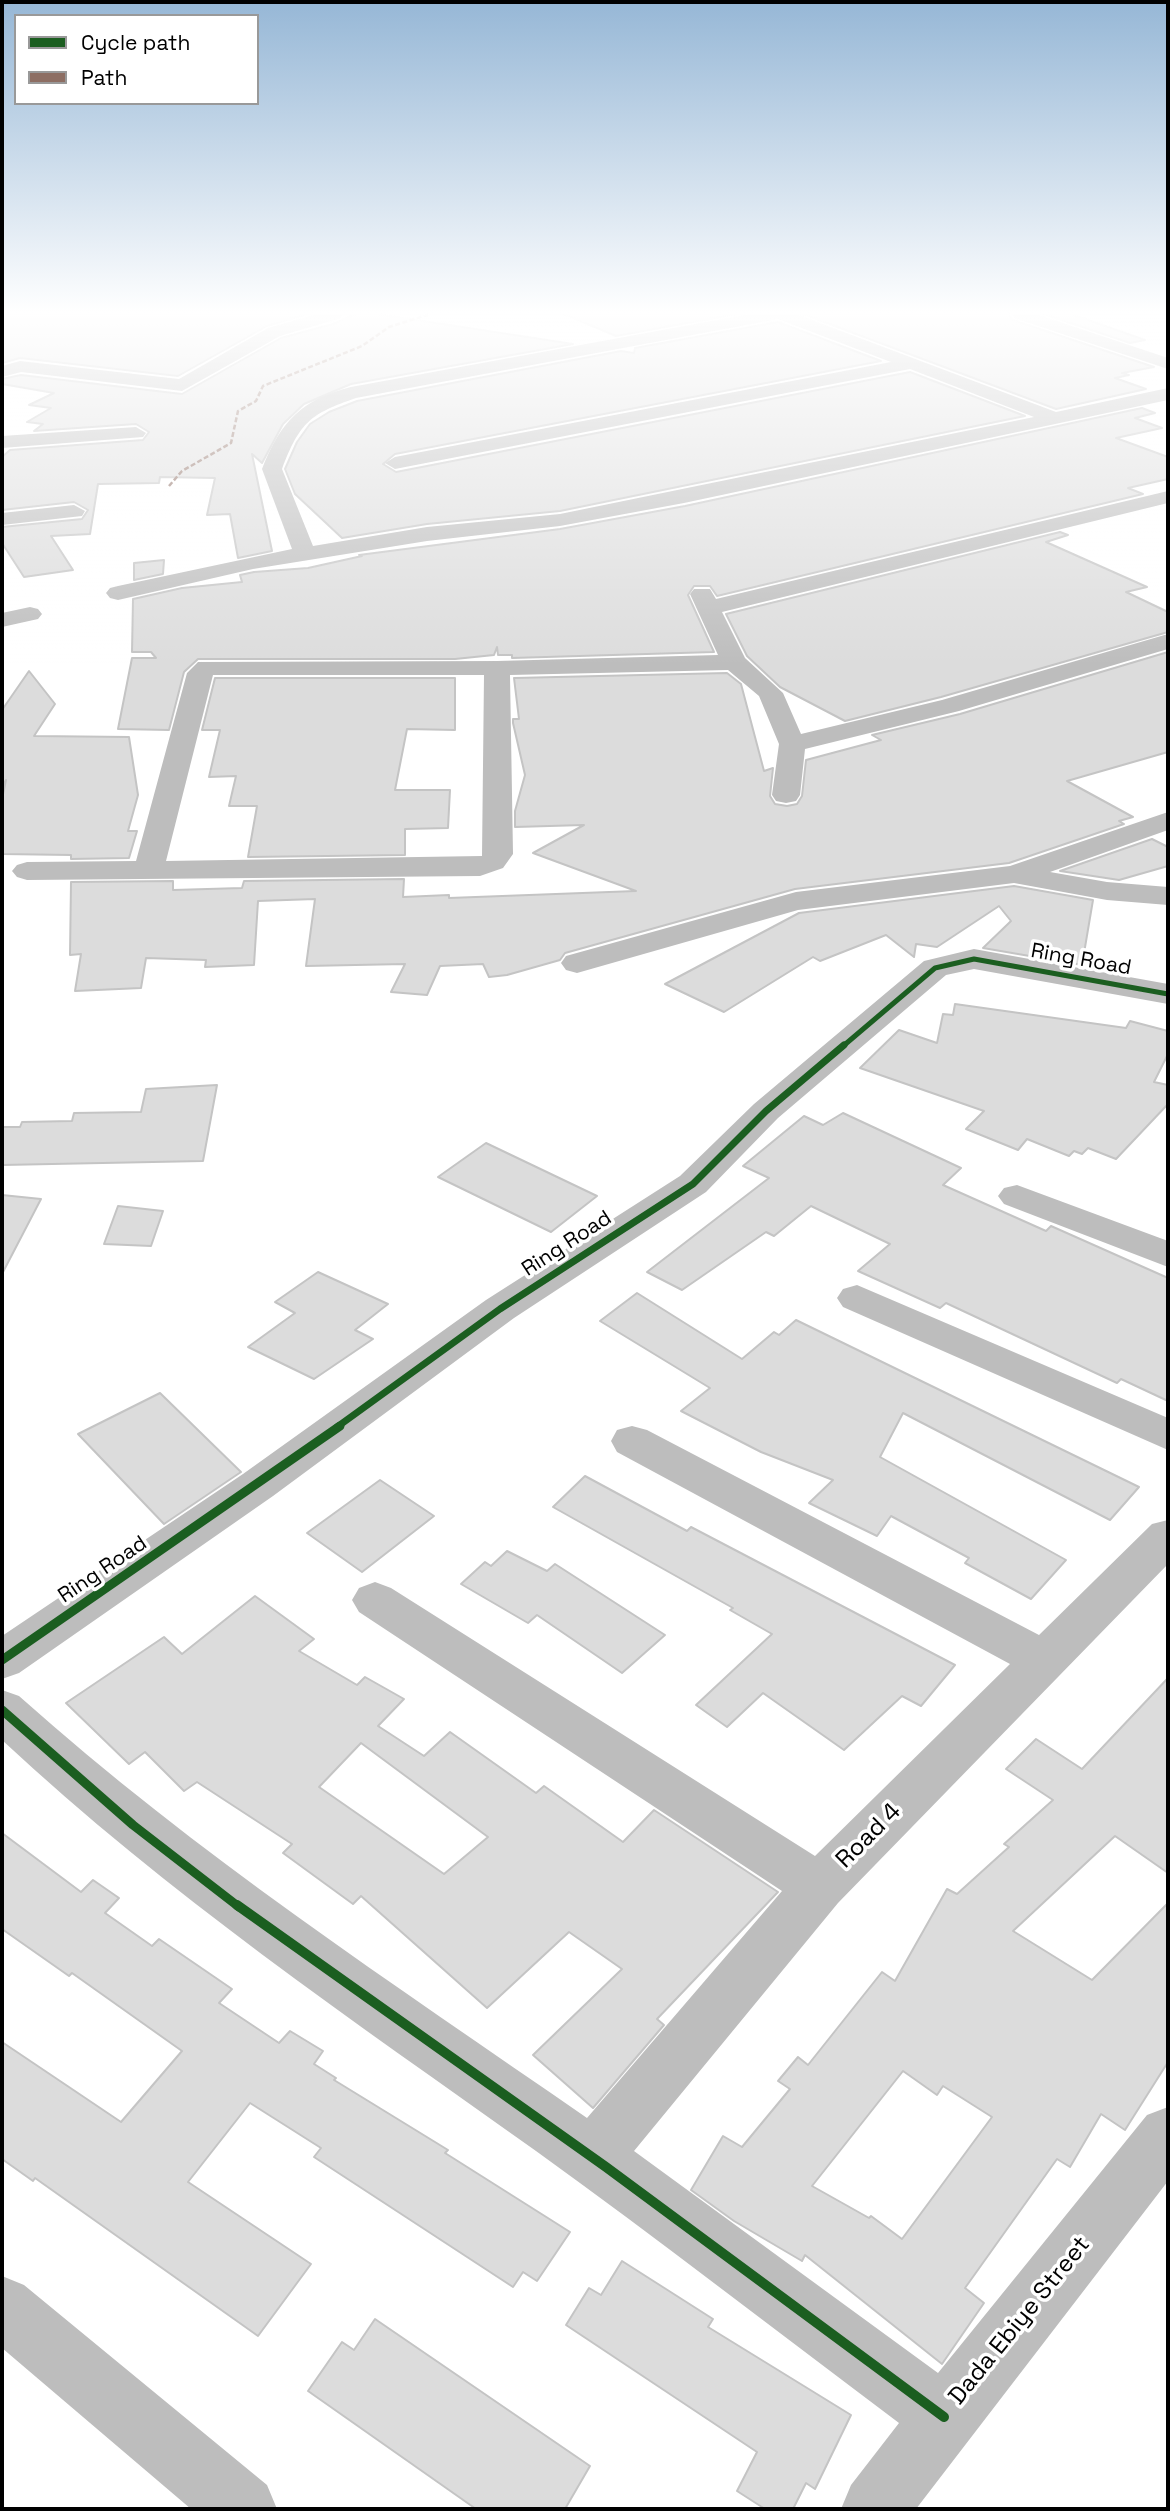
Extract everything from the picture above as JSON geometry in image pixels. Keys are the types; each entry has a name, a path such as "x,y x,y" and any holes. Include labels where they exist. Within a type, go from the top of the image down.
{"street":[{"path":"293,431 276,456 272,469 305,553"},
{"path":"395,463 553,431"},
{"path":"118,593 305,553 427,534 560,520 811,472 995,431"},
{"path":"2,442 136,433"},
{"path":"786,795 792,744 770,693 734,662 705,601 1168,497"},
{"path":"2,519 74,511"},
{"path":"2,620 30,614"},
{"path":"792,744 950,706 1168,641"},
{"path":"149,868 200,673 207,667 497,668 734,662"},
{"path":"27,871 480,867 492,862 498,854 497,668"},
{"path":"577,963 796,901 1015,874 1168,821"},
{"path":"1015,874 1107,891 1168,896"},
{"name":"Ring Road","path":"2,1660 258,1485 499,1309 693,1184 766,1111 934,968 974,959 1168,994"},
{"path":"1017,1196 1168,1255"},
{"path":"857,1298 1168,1435"},
{"path":"632,1441 1044,1660"},
{"name":"Road 4","path":"592,2157 820,1887 1168,1536"},
{"path":"375,1600 820,1887"},
{"path":"2,1710 39,1745 246,1914 592,2157 944,2417"},
{"name":"Dada Ebiye Street","path":"875,2509 944,2417 1168,2135"},
{"path":"2,2307 243,2509"}],"building":[{"path":"279,431 262,463 252,454 272,551 238,558 230,514 207,515 215,478 160,477 159,483 98,484 90,534 51,536 73,570 24,577 2,543 2,527 82,519 88,510 74,502 2,510 2,457 10,450 143,440 149,432"},
{"path":"305,431 514,431 395,454 383,464 396,472 606,431 951,431 560,511 427,524 342,538 295,494 285,469"},
{"path":"1034,431 1147,431 1116,438 1168,457 1168,479 1128,488 1143,494 717,596 710,586 694,586 688,595 714,652 512,658 512,655 498,655 497,647 494,655 455,659 198,659 184,672 169,730 118,729 132,658 156,658 151,652 132,652 133,599 182,588 242,582 240,575 254,572 308,568 362,556 359,555 560,529 685,506"},
{"path":"1060,532 1068,535 1046,542 1147,587 1126,592 1168,612 1168,632 941,697 845,721 780,687 747,656 726,614"},
{"path":"164,560 163,574 134,580 134,563"},
{"path":"1168,652 1168,752 1067,781 1133,817 1119,821 1124,824 1009,863 795,889 565,953 560,960 507,975 489,977 483,964 440,966 427,995 391,992 405,964 306,966 315,899 258,901 254,965 205,967 206,960 146,958 141,988 75,991 81,954 70,955 71,882 173,881 173,890 242,888 244,881 404,879 403,897 449,895 449,898 636,891 533,853 584,825 515,827 515,811 525,775 513,723 513,719 519,719 514,678 727,673 741,684 764,771 773,768 770,796 775,804 787,806 797,804 802,796 806,760 881,740 872,735 960,714"},
{"path":"29,671 55,704 34,736 129,737 138,795 128,831 137,831 129,858 71,859 71,855 2,854 2,799 6,780 2,786 2,710"},
{"path":"215,678 455,678 455,730 407,729 395,790 450,790 448,828 405,829 405,855 248,857 257,806 229,806 236,776 209,777 220,730 202,730"},
{"path":"1152,839 1168,847 1168,866 1119,880 1060,871"},
{"path":"1014,886 1093,900 1082,965 983,948 1011,921 999,906 937,947 916,944 914,957 886,935 820,961 813,957 724,1012 665,984 799,913"},
{"path":"955,1004 1126,1028 1130,1021 1168,1031 1168,1054 1154,1082 1168,1085 1168,1104 1116,1159 1088,1148 1082,1154 1074,1151 1069,1156 1027,1139 1018,1150 966,1129 984,1111 860,1068 899,1030 937,1043 943,1014 953,1015"},
{"path":"217,1085 203,1161 2,1165 2,1127 20,1127 22,1122 72,1121 74,1113 141,1112 146,1089"},
{"path":"843,1113 961,1168 943,1185 1046,1231 1051,1226 1168,1278 1168,1401 1121,1379 1117,1383 946,1303 940,1308 858,1271 890,1244 811,1206 774,1236 766,1232 682,1290 647,1272 769,1178 743,1166 804,1116 823,1125"},
{"path":"486,1143 597,1196 551,1232 438,1177"},
{"path":"2,1195 41,1199 2,1274"},
{"path":"118,1206 163,1211 151,1246 104,1244"},
{"path":"318,1272 388,1304 355,1330 373,1339 314,1379 248,1347 295,1313 275,1302"},
{"path":"637,1293 742,1359 774,1332 779,1335 796,1320 1139,1487 1110,1520 903,1413 880,1457 1066,1560 1031,1599 965,1563 969,1558 891,1516 877,1536 809,1503 833,1480 761,1452 681,1411 710,1388 600,1321"},
{"path":"160,1393 241,1472 164,1524 78,1434"},
{"path":"585,1476 687,1531 691,1527 955,1665 921,1706 902,1696 844,1750 763,1693 727,1727 696,1705 772,1634 730,1610 733,1608 553,1507"},
{"path":"380,1480 434,1516 362,1572 307,1533"},
{"path":"507,1551 547,1571 555,1564 665,1635 622,1673 537,1615 528,1623 461,1584 485,1562 491,1566"},
{"path":"255,1596 314,1639 299,1651 357,1685 365,1677 404,1699 378,1726 424,1756 450,1732 536,1793 544,1786 623,1842 654,1810 778,1892 657,2019 664,2025 593,2108 533,2055 622,1969 569,1932 487,2008 361,1896 353,1904 283,1853 292,1844 197,1782 184,1791 145,1752 129,1764 66,1703 164,1637 182,1654","holes":["361,1743 488,1837 444,1874 319,1787"]},
{"path":"1168,1678 1168,1873 1115,1836 1013,1931 1092,1980 1168,1903 1168,2062 1125,2130 1101,2114 1070,2167 1057,2159 965,2288 984,2303 942,2364 805,2255 802,2261 734,2221 691,2190 723,2136 742,2147 790,2089 778,2081 798,2057 808,2065 882,1972 895,1981 947,1889 957,1894 1009,1847 1004,1844 1053,1800 1006,1769 1036,1739 1082,1769","holes":["903,2071 937,2095 943,2086 992,2117 902,2239 871,2216 869,2218 812,2186"]},
{"path":"2,1833 81,1892 93,1880 119,1898 105,1913 152,1946 159,1939 232,1989 219,2003 279,2043 290,2031 323,2051 314,2064 336,2078 334,2080 448,2150 445,2153 570,2232 537,2281 523,2272 513,2287 314,2157 321,2148 250,2103 188,2182 311,2264 258,2336 35,2178 33,2181 2,2159 2,2042 121,2122 182,2051 72,1973 69,1976 2,1929"},
{"path":"622,2261 713,2319 708,2327 851,2415 815,2489 806,2483 793,2509 765,2509 737,2491 757,2452 566,2325 589,2288 601,2295"},
{"path":"375,2319 590,2466 565,2509 476,2509 308,2391 342,2342 354,2350"}],"marked path":[{"path":"169,486 182,471 231,443 234,431"}],"cycle path":[{"path":"2,1660 258,1485 500,1309 693,1184 766,1111 935,968 974,959 1168,994"},
{"path":"2,1710 133,1825 202,1879 342,1982 655,2202 944,2417"}]}
